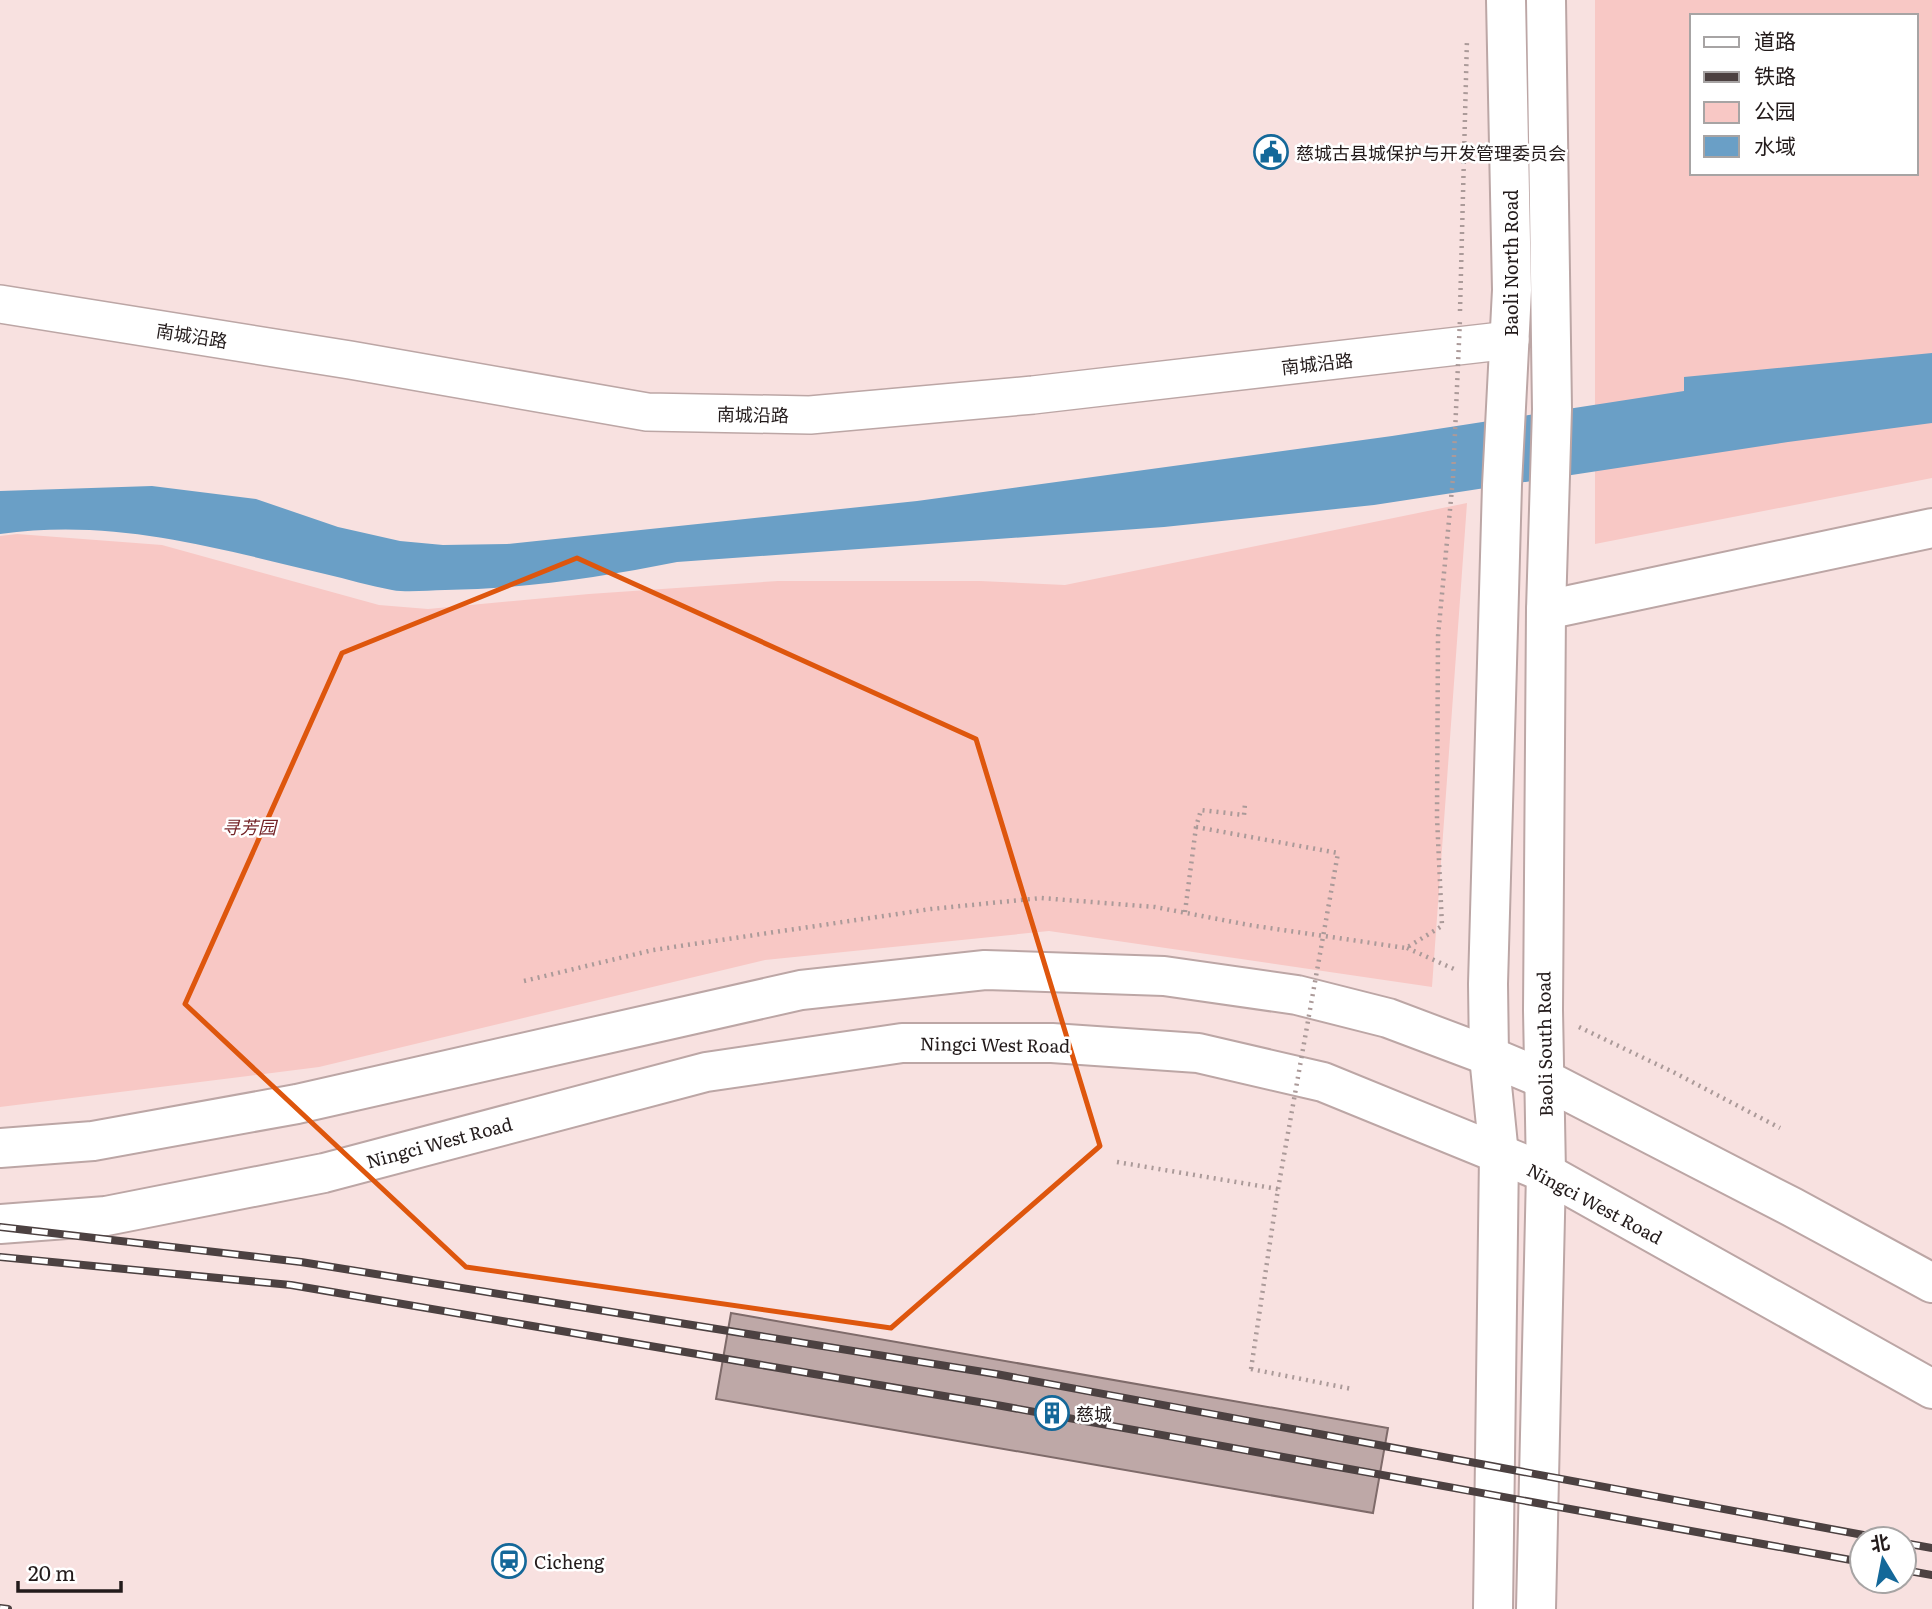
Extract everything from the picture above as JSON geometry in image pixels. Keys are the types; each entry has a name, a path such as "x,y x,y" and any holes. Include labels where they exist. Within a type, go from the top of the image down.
{"main road":[{"name":"Baoli North Road","path":"1488,984 1502,485 1512,290 1506,0"},
{"name":"Baoli South Road","path":"1536,1609 1546,1173 1543,1010 1546,610 1552,479 1546,0"},
{"path":"1546,610 1932,528"},
{"path":"0,1148 93,1141 297,1104 801,990 985,970 1164,976 1297,995 1388,1017 1489,1056 1544,1079 1932,1283"},
{"path":"1488,984 1489,1056 1499,1155 1493,1609"},
{"name":"Ningci West Road","path":"0,1224 106,1216 311,1175 706,1072 902,1043 1052,1043 1198,1053 1323,1082 1546,1173 1932,1390"}],"street":[{"name":"南城沿路","path":"0,304 350,360 647,412 823,414 1047,394 1510,341"}],"path":[{"path":"1406,948 1442,926 1437,817 1438,636 1453,478 1467,28"},
{"path":"1185,912 1196,827 1201,810 1244,815 1245,804"},
{"path":"1196,827 1338,853 1278,1189 1251,1368 1352,1389"},
{"path":"524,981 653,950 930,909 1041,898 1155,907 1249,925 1406,948 1488,984"},
{"path":"1543,1010 1673,1072 1780,1128"},
{"path":"1117,1162 1278,1189"}],"highlighted area":[{"path":"577,558 976,739 1100,1146 891,1328 466,1267 185,1004 342,653"}],"green space":[{"path":"1595,0 1932,0 1932,478 1595,544"},
{"name":"寻芳园","path":"1467,503 1432,987 1049,931 765,960 319,1067 0,1107 0,536 17,534 162,545 379,605 428,609 589,594 778,581 980,581 1065,585"}],"water":[{"path":"1932,353 1932,423 1788,442 1374,505 1164,527 677,562 533,585 412,591 398,591 164,538 84,530 0,534 0,491 152,486 256,499 338,527 400,541 443,545 507,544 917,501 1392,436 1684,391 1684,377"}],"building":[{"name":"慈城","path":"731,1313 1388,1428 1373,1513 716,1399"}],"railway":[{"path":"0,1227 301,1262 996,1374 1848,1532"},
{"path":"0,1257 291,1285 991,1404 1848,1559"},
{"path":"1918,1546 1932,1548"},
{"path":"1918,1572 1932,1575"},
{"path":"0,1608 8,1609"}],"place":[{"name":"慈城古县城保护与开发管理委员会","path":"1271,152"},
{"name":"慈城","path":"1052,1413"},
{"name":"Cicheng","path":"509,1561"}]}
